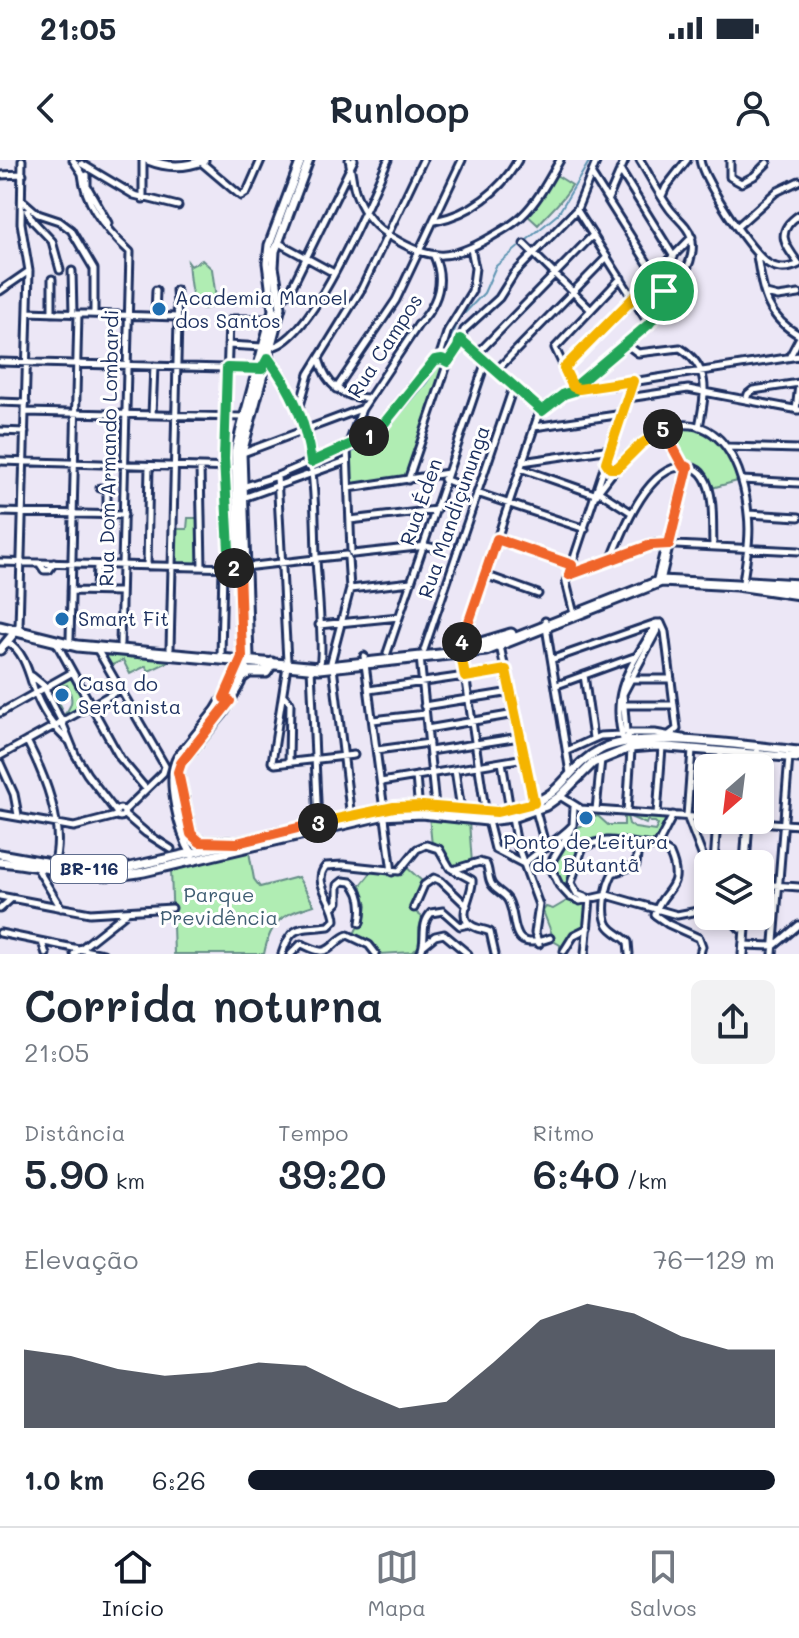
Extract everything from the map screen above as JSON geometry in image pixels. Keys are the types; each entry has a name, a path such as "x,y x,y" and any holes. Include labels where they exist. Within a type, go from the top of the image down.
{"highway":[{"path":"461,650 546,624 659,580 725,584 799,594"},
{"path":"0,620 17,630 56,642 287,664 500,645 573,610 659,580 799,585"},
{"path":"0,628 245,660"},
{"path":"364,659 387,653 422,653"},
{"path":"242,677 249,672 266,672 272,662"}],"main road":[{"path":"146,160 160,165 202,161"},
{"path":"261,368 268,358 273,303 267,263 269,245 301,160"},
{"path":"208,857 219,851 219,844 192,837 178,772 181,763 242,677 245,660 235,568 241,532 242,453 254,393 284,294 274,267 278,242 309,160"},
{"path":"241,532 228,468 243,417 254,393"},
{"path":"0,628 3,635 0,650"},
{"path":"0,650 17,630"},
{"path":"193,857 172,784 172,768 227,699 245,660"},
{"name":"BR-116","path":"535,807 599,750 626,739 698,742 766,754"},
{"name":"BR-116","path":"0,854 54,864 108,869 178,857 208,857 386,812 487,821 560,796 582,772 626,739 692,750 799,751"},
{"path":"726,752 731,754"},
{"name":"BR-116","path":"774,756 799,758"},
{"name":"BR-116","path":"0,862 76,875 131,875 193,857 219,844 237,843 318,823 386,812 435,806 511,814"},
{"path":"178,857 184,847 184,834"},
{"path":"740,930 741,951"},
{"path":"741,951 742,930"}],"street":[{"path":"22,160 22,200 34,222 52,241 60,270"},
{"path":"73,160 81,163 86,173 143,199 178,206"},
{"path":"143,199 146,160"},
{"path":"202,161 241,196 247,192 261,160"},
{"path":"351,160 352,184 364,210 388,235 437,258 468,250 521,217 560,160"},
{"path":"228,345 267,347 285,341 307,318 334,273 388,160"},
{"path":"299,409 306,381 362,288 423,160"},
{"path":"336,389 396,300 462,160"},
{"path":"433,221 455,215 481,202 503,182 518,160"},
{"path":"242,487 347,448 382,426 442,359 458,347 464,330 499,298 514,274 577,209 597,160"},
{"path":"608,200 625,160"},
{"path":"524,864 495,849 487,821 461,650 521,465 542,411 575,388 649,324 690,261 692,237 662,197 640,160"},
{"path":"662,197 666,187 688,160"},
{"path":"700,160 706,180 757,255 772,266 779,268 799,264 783,238 790,221 799,215"},
{"path":"730,160 730,177 741,183 767,163"},
{"path":"285,302 284,294 351,168"},
{"path":"620,170 674,257"},
{"name":"Rua Dom Armando Lombardi","path":"86,173 86,193 95,210 130,252 120,644"},
{"path":"0,175 23,174"},
{"path":"591,175 669,297"},
{"path":"344,181 349,180 352,184"},
{"path":"738,226 776,192 799,181"},
{"path":"15,646 22,563 29,271 28,211 22,200"},
{"path":"577,209 649,324"},
{"path":"28,211 68,227 93,267 94,314"},
{"path":"477,354 593,235"},
{"path":"564,368 692,237"},
{"path":"278,242 334,273"},
{"path":"524,244 591,310"},
{"path":"408,480 448,330 471,295 475,275 468,250"},
{"path":"757,255 774,317 799,337 789,357"},
{"path":"497,370 607,257"},
{"name":"Rua Campos","path":"332,661 350,589 347,448 362,409 431,308 440,285 437,258"},
{"path":"0,291 29,271"},
{"path":"70,639 77,364 72,271"},
{"path":"575,388 555,348 621,278"},
{"path":"52,279 52,313"},
{"path":"155,316 156,290"},
{"path":"170,649 176,290"},
{"path":"765,293 778,297 799,294"},
{"path":"28,312 177,317"},
{"path":"221,655 235,568 226,417 228,323 233,319 271,319"},
{"path":"460,339 542,411"},
{"path":"626,344 638,353 683,349 702,371 706,392 699,427"},
{"path":"575,388 799,356"},
{"path":"268,358 287,384 299,409 311,462 319,625 314,759 318,823"},
{"path":"318,358 325,377 336,389 347,395 369,398"},
{"name":"Rua Éden","path":"387,653 486,361"},
{"path":"0,362 261,368"},
{"path":"152,415 154,366"},
{"path":"573,610 567,588 569,575 633,381"},
{"path":"628,398 681,390 797,410 799,384 753,390 746,400"},
{"name":"Rua Mandiçununga","path":"422,653 514,385"},
{"path":"0,402 26,403"},
{"path":"242,453 362,409"},
{"path":"26,412 243,417"},
{"path":"534,427 623,414"},
{"path":"598,492 640,445 663,429 699,427 714,434 728,447 742,480 748,514 748,548 743,582"},
{"path":"659,580 685,466 663,429"},
{"path":"0,431 25,432"},
{"path":"728,447 799,449"},
{"path":"521,465 611,449"},
{"path":"0,461 228,468"},
{"path":"242,498 346,461"},
{"path":"606,462 610,468 617,468"},
{"path":"521,465 598,492 632,513"},
{"path":"147,566 149,466"},
{"path":"612,559 632,513 657,479 669,469 685,466 699,470 705,478 710,499 713,545"},
{"path":"200,467 202,567"},
{"path":"349,488 448,473"},
{"path":"436,475 459,485"},
{"path":"277,476 287,664 271,760 275,764 354,755"},
{"path":"742,480 799,483"},
{"path":"100,488 107,490 107,515"},
{"path":"477,493 585,529"},
{"path":"350,520 436,510"},
{"path":"0,512 124,515"},
{"path":"748,514 799,517"},
{"path":"497,539 572,565"},
{"path":"569,575 651,545 668,542 799,551"},
{"path":"0,562 235,568 423,546 435,548"},
{"path":"96,591 97,565"},
{"path":"485,575 538,594"},
{"path":"350,589 411,582"},
{"path":"71,591 121,592"},
{"path":"319,625 399,617"},
{"path":"553,659 659,623"},
{"path":"626,739 618,694 659,623"},
{"path":"659,623 665,628 677,729 669,735"},
{"path":"627,812 623,694 659,623"},
{"path":"546,624 570,773"},
{"path":"7,642 15,646 32,676 36,693 55,726 69,742"},
{"path":"56,642 120,758 146,789"},
{"path":"500,645 546,848"},
{"path":"0,814 84,826 120,813 163,773 164,764 97,648"},
{"path":"422,653 421,683 435,806"},
{"path":"557,685 638,656"},
{"path":"364,659 392,872"},
{"path":"318,662 332,661 350,810"},
{"path":"369,690 506,670"},
{"path":"0,713 71,673"},
{"path":"584,675 593,738"},
{"path":"32,676 39,680 87,774 111,804 171,849"},
{"path":"630,679 671,679"},
{"path":"0,756 119,690"},
{"path":"373,720 511,692"},
{"path":"282,695 290,703 289,762"},
{"path":"623,705 674,705"},
{"path":"427,729 515,714"},
{"path":"567,751 593,738 669,735 698,742"},
{"path":"430,751 520,737"},
{"path":"27,741 47,786 55,823 57,854 54,864"},
{"path":"377,750 429,743"},
{"path":"657,814 662,747"},
{"path":"692,750 687,816 700,850"},
{"path":"773,954 789,757"},
{"path":"381,782 525,758"},
{"path":"596,810 601,758"},
{"path":"502,762 511,814 539,905 535,933 539,944"},
{"path":"0,763 14,794 18,815"},
{"path":"455,770 460,803"},
{"path":"416,776 418,800"},
{"path":"560,796 574,807 694,817"},
{"path":"574,807 573,825 551,868 566,895 580,901 607,895 681,915 694,912"},
{"path":"657,846 673,815"},
{"path":"774,823 799,825"},
{"path":"524,864 573,825"},
{"path":"590,899 577,894 571,886 582,849 591,844 619,840 638,846 657,846 670,854 675,874 672,889 656,909 655,915 661,921 699,938 702,946 700,954"},
{"path":"282,954 294,931 303,927 332,925 336,917 320,881 320,873 326,866 343,865 392,872 403,868 417,849 426,845 441,851 452,870 472,880 473,889 465,917 469,924"},
{"path":"629,954 628,942 610,929 607,922 608,882 613,873 636,865 638,846"},
{"path":"452,870 479,862 486,864 491,883 508,900 516,937 529,945 550,938"},
{"path":"37,868 61,909"},
{"path":"414,908 424,885 434,878 467,906"},
{"path":"333,907 338,902 338,885 343,881 351,882 362,902 360,923"},
{"path":"774,885 799,887"},
{"path":"0,896 90,913 172,908"},
{"path":"0,909 11,899"},
{"path":"585,954 590,899"},
{"path":"424,945 423,926 427,917 434,911 446,912 462,926 469,924 490,932 495,954"},
{"path":"77,952 127,912"},
{"path":"741,951 774,946 799,925"},
{"path":"564,951 574,935 588,928"},
{"path":"0,933 77,952 103,954"},
{"path":"420,954 424,945 435,936 444,934 468,954"},
{"path":"291,954 301,944 320,951 327,950 348,935 371,946 376,954"},
{"path":"42,941 46,954"}],"green space":[{"path":"556,175 572,185 538,225 526,214"},
{"path":"202,260 212,269 216,298 213,306 205,309 199,307 192,295 188,262 191,266"},
{"path":"435,360 448,362 408,480 349,488 347,448 375,432"},
{"path":"685,426 716,438 732,459 741,480 708,489 704,475 683,466 663,429"},
{"path":"188,518 199,518 199,563 175,563 176,529 187,529"},
{"path":"108,653 177,658 149,671 146,666 130,674 123,660 110,666 104,656"},
{"path":"70,675 87,706 64,720 62,717 70,706 71,694 67,685 61,687 55,695 62,708 60,714 62,722 55,726 36,693"},
{"path":"630,814 665,816 664,819 668,819 654,845 609,838 589,843 569,869 569,882 575,896 566,891 553,864 576,827 593,824 594,817 598,816 608,825 624,825 624,817 627,816 629,824 635,828 655,831 658,825 655,822 648,819 646,824 630,817"},
{"path":"429,816 469,821 472,864 452,869 443,851 432,845"},
{"name":"Parque Previdência","path":"249,852 254,879 260,887 298,877 314,905 280,920 270,933 264,954 174,954 171,870"},
{"path":"405,866 422,881 409,907 422,917 419,946 413,952 380,954 373,943 354,934 359,924 364,924 367,905 361,885 374,869 394,872"},
{"path":"570,899 588,901 586,925 571,934 560,951 543,911 546,907 553,909"}],"waterway":[{"path":"444,357 459,319 484,293 496,266 558,214 590,160"},
{"path":"349,453 374,444 441,361"},
{"path":"313,466 344,455"},
{"path":"280,479 309,468"},
{"path":"249,490 274,481"}],"place":[{"name":"Academia Manoel dos Santos","path":"159,309"},
{"name":"Smart Fit","path":"62,619"},
{"name":"Casa do Sertanista","path":"62,695"},
{"name":"Ponto de Leitura do Butantã","path":"586,818"}],"route":[{"path":"664,291 655,276 564,368 573,387 575,387 579,389 633,381 606,462 610,468 617,468 640,445 663,429 683,466 688,467 669,544 651,545 569,575 572,565 497,539 461,647 465,677 506,670 534,803 497,812 435,806 394,807 237,843 222,840 200,842 194,839 179,784 179,768 230,701 224,698 242,657 239,568 230,568 224,468 227,368 262,369 268,358 287,384 299,409 308,437 311,462 354,445 375,432 435,360 448,362 460,339 542,411 564,394 574,391 575,387 578,384 649,324 669,297 664,291"}]}
